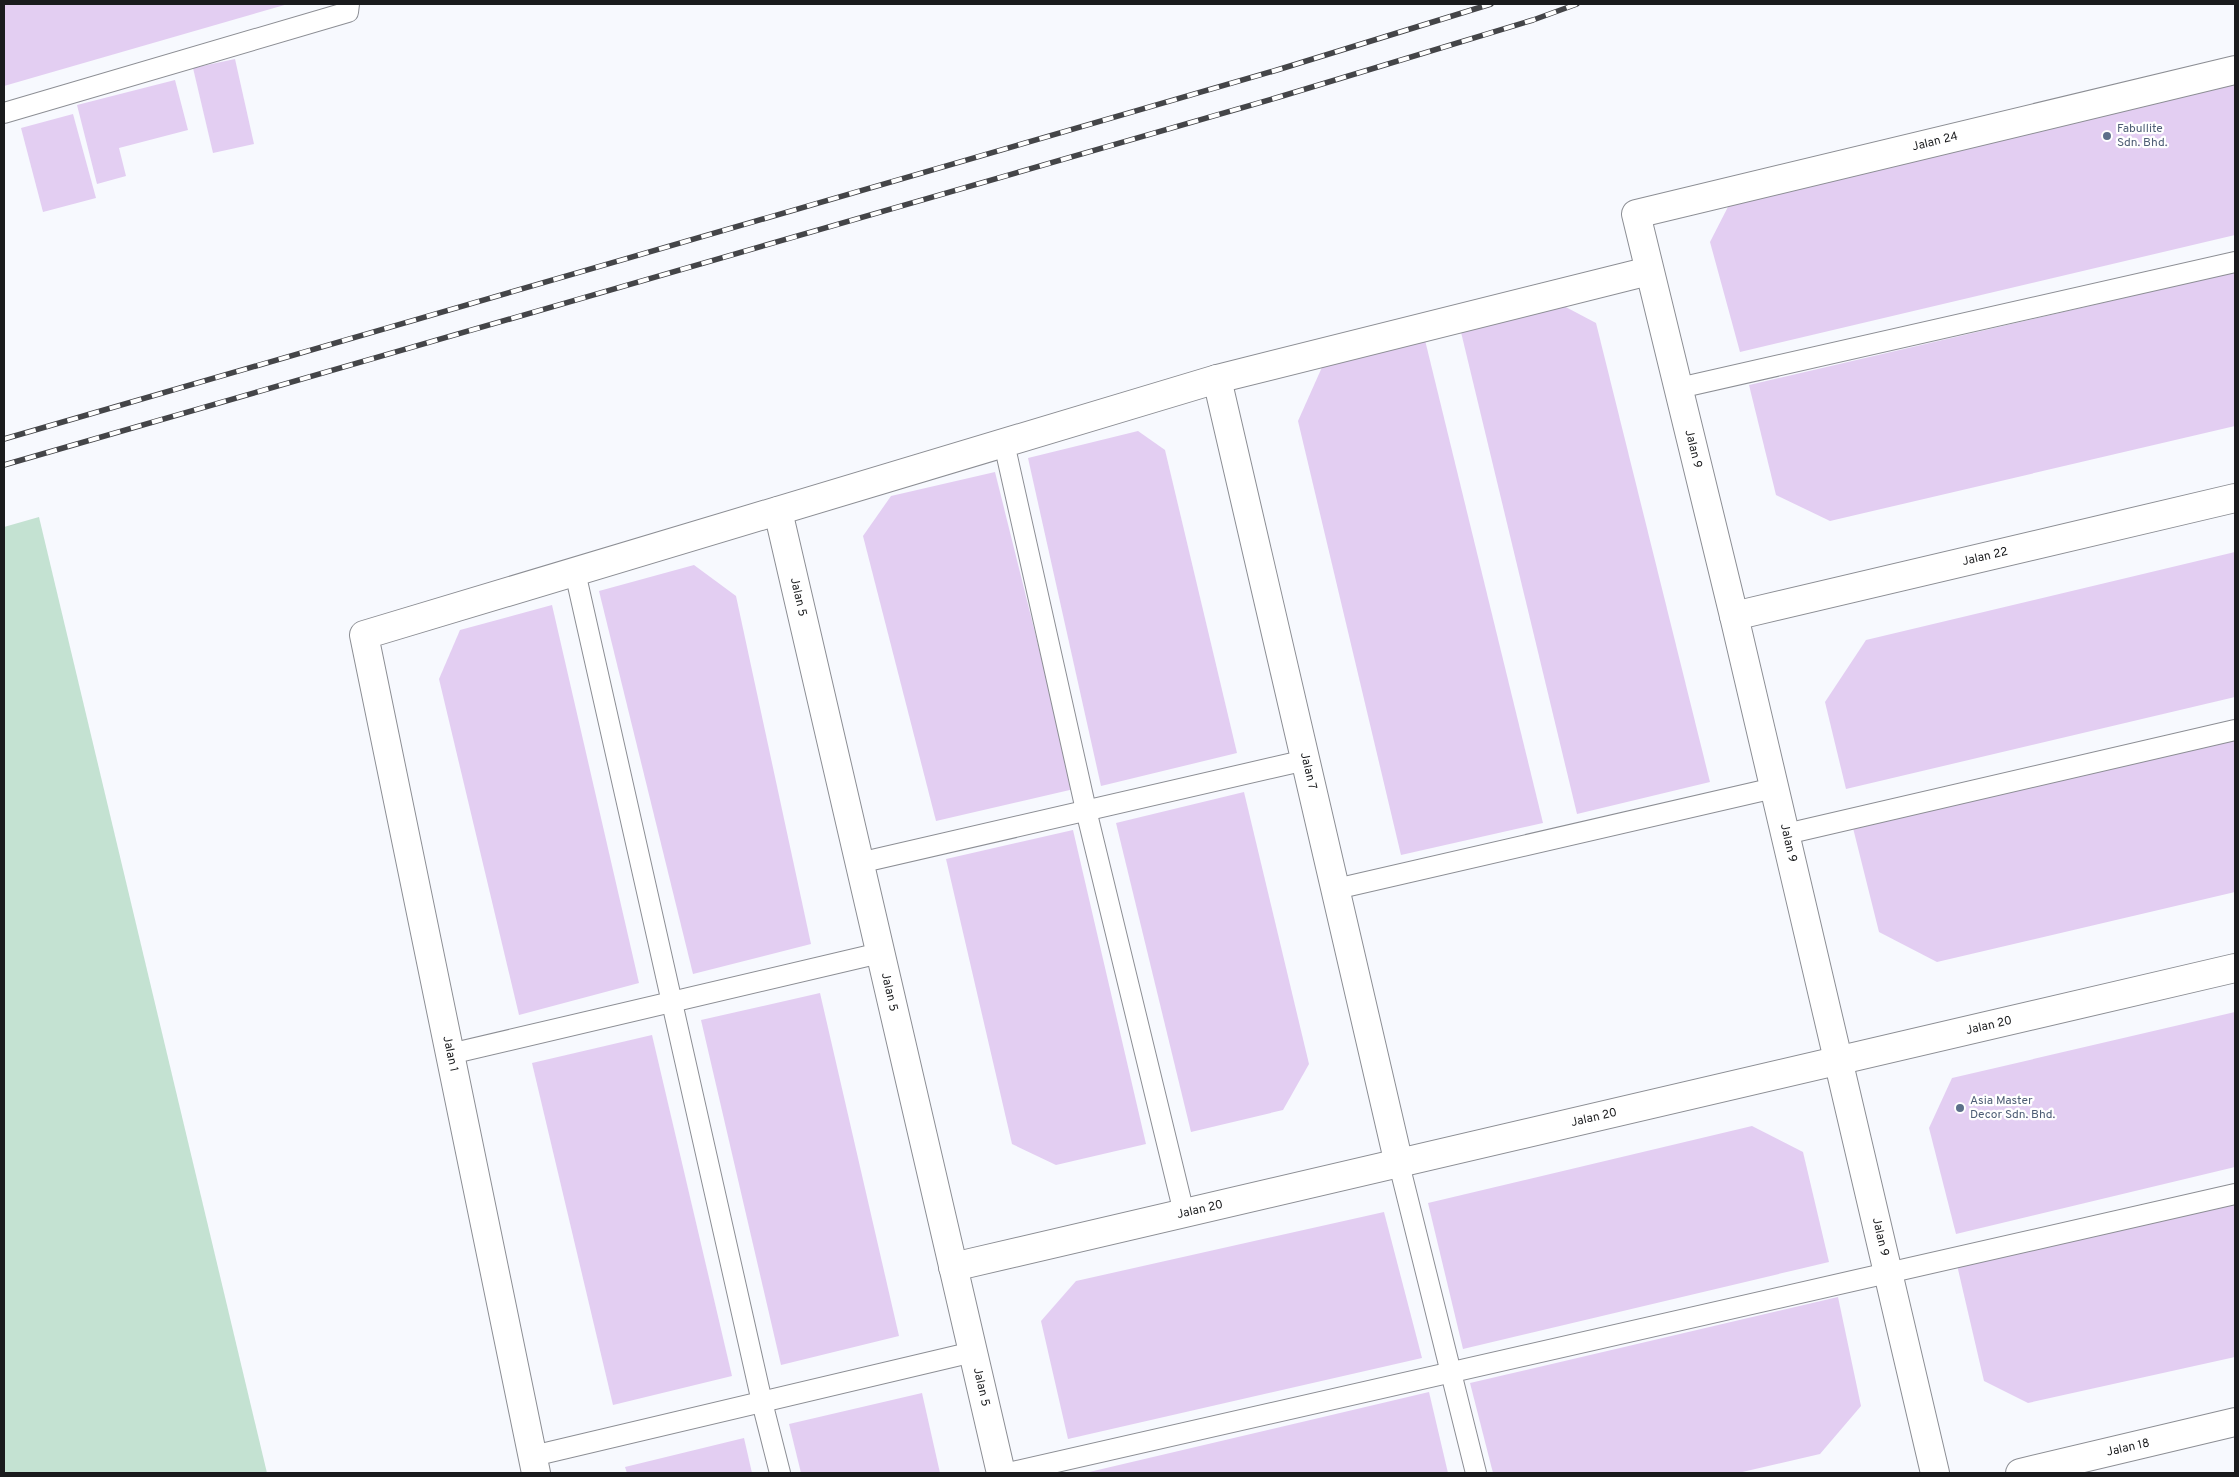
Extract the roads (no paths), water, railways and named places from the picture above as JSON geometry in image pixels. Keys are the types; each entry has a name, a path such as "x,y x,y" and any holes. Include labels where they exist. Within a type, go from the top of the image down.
{"street":[{"name":"Jalan 24","path":"1636,214 2235,70"},
{"name":"Jalan 9","path":"1636,214 1786,834 1935,1473"},
{"path":"575,572 1217,379 1649,270"},
{"name":"Jalan 7","path":"1217,379 1399,1164"},
{"name":"Jalan 22","path":"1734,616 2235,498"},
{"name":"Jalan 5","path":"778,511 1001,1473"},
{"name":"Jalan 1","path":"534,1465 364,635 575,572"},
{"name":"Jalan 20","path":"953,1267 2235,968"},
{"name":"Jalan 18","path":"2020,1473 2235,1422"}],"lane":[{"path":"4,113 348,12 349,4"},
{"path":"1678,388 2235,262"},
{"path":"1004,444 1086,810 1184,1213"},
{"path":"575,572 762,1402 780,1473"},
{"path":"1786,834 2235,730"},
{"path":"859,863 1306,760"},
{"path":"1336,889 1774,788"},
{"path":"450,1054 880,953"},
{"path":"1399,1164 1476,1473"},
{"path":"1008,1473 2235,1194"},
{"path":"534,1465 762,1402 973,1352"}],"railway":[{"path":"4,439 1277,70 1491,4"},
{"path":"4,465 1279,97 1533,20 1577,4"}],"place":[{"name":"Fabullite Sdn. Bhd.","path":"2107,136"},
{"name":"Asia Master Decor Sdn. Bhd.","path":"1960,1108"}]}
